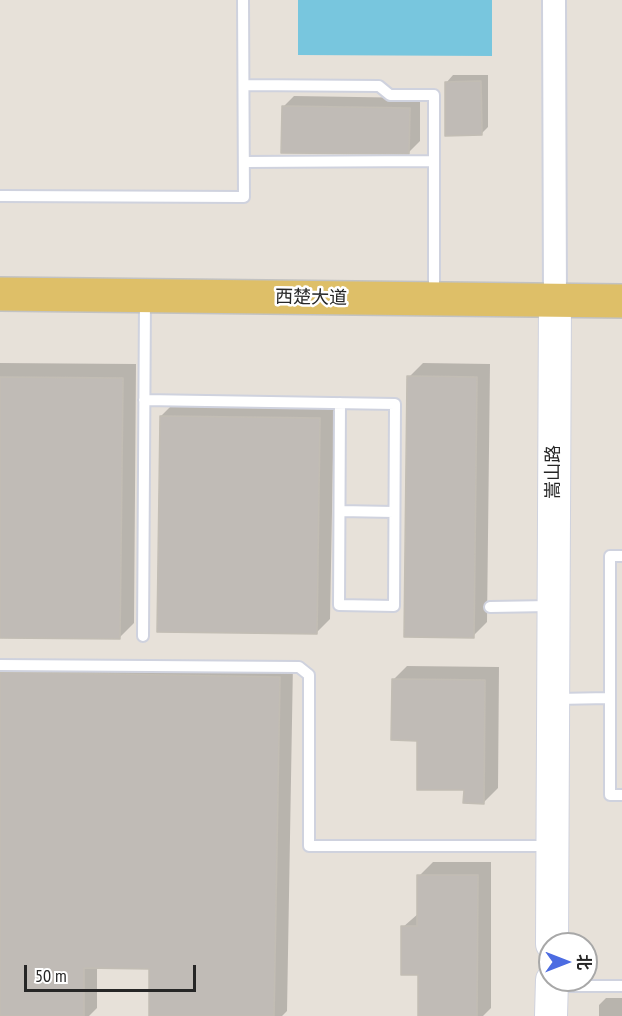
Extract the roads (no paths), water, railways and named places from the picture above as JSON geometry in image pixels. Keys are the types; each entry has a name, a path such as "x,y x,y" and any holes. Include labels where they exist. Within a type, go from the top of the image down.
{"main road":[{"name":"西楚大道","path":"0,294 622,301"}],"street":[{"name":"嵩山路","path":"552,932 554,0"}],"lane":[{"path":"0,196 244,197 243,0"},
{"path":"244,85 378,86 390,95 434,95 434,299"},
{"path":"244,162 434,161"},
{"path":"143,636 145,296"},
{"path":"144,400 340,403 394,404 394,606 339,605 340,403"},
{"path":"340,511 394,512"},
{"path":"622,556 610,556 609,698 610,795 622,795"},
{"path":"490,607 553,606"},
{"path":"0,665 299,667 309,675 309,846 552,846"},
{"path":"553,699 609,698"},
{"path":"552,994 622,986"}],"water":[{"path":"298,0 492,0 492,56 298,55"}]}
